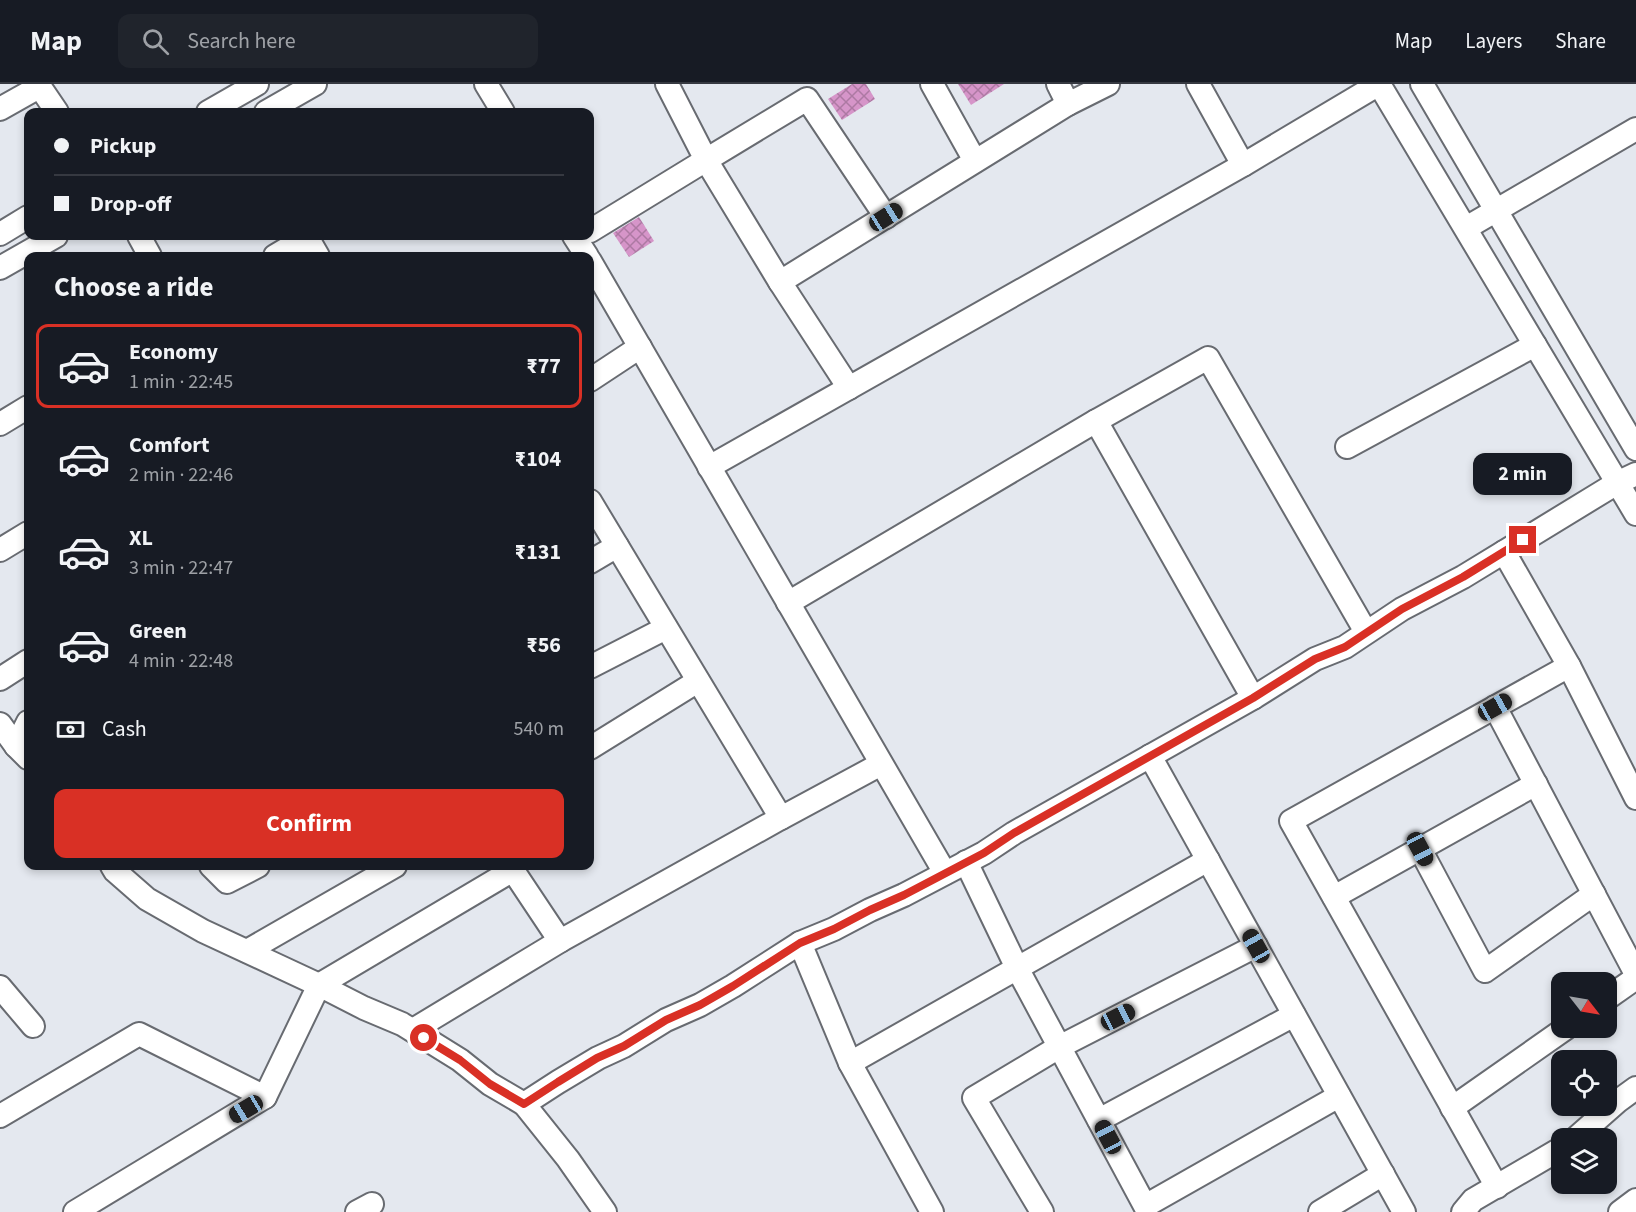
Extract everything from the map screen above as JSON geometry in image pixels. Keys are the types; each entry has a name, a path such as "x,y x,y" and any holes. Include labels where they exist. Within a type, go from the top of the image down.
{"street":[{"path":"215,108 257,84"},
{"path":"486,84 501,108"},
{"path":"667,84 706,160 780,282 849,388"},
{"path":"932,84 975,161"},
{"path":"780,282 975,161 1063,94 1108,84"},
{"path":"1198,84 1243,165"},
{"path":"709,467 1243,165 1379,84 1535,345 1627,478 1636,514"},
{"path":"1422,84 1636,449"},
{"path":"0,109 38,85 54,108"},
{"path":"272,108 304,87"},
{"path":"594,231 807,99 886,217"},
{"path":"1466,228 1636,129"},
{"path":"0,234 24,219"},
{"path":"28,252 49,240"},
{"path":"285,252 311,241"},
{"path":"0,268 24,254"},
{"path":"594,268 945,873"},
{"path":"1347,447 1535,345"},
{"path":"594,377 640,347"},
{"path":"788,603 1096,421 1208,358 1366,632"},
{"path":"0,424 24,409"},
{"path":"1096,421 1253,698"},
{"path":"524,1104 597,1058 624,1046 666,1020 700,1005 733,986 800,943 904,895 966,862 1253,698 1315,659 1345,647 1402,609 1463,577 1627,478"},
{"path":"594,508 781,818"},
{"path":"0,550 24,535"},
{"path":"594,560 617,546"},
{"path":"1504,552 1569,666 1636,798"},
{"path":"594,665 666,628"},
{"path":"0,679 24,664"},
{"path":"1497,1187 1291,821 1569,666"},
{"path":"594,746 698,681"},
{"path":"1495,707 1636,976 1617,991"},
{"path":"0,724 22,752"},
{"path":"1150,756 1404,1212"},
{"path":"413,1030 560,941 881,764"},
{"path":"1334,897 1536,784"},
{"path":"1420,849 1485,971 1594,894"},
{"path":"850,1063 1208,860"},
{"path":"966,862 1017,968 1099,1120 1141,1210 1339,1096"},
{"path":"114,870 147,899 203,931 413,1030 460,1060 490,1084 524,1104 568,1159 605,1212"},
{"path":"215,870 227,882 250,870"},
{"path":"75,1212 265,1097 319,985 509,870"},
{"path":"513,870 560,941"},
{"path":"247,951 368,872"},
{"path":"800,943 850,1063 932,1212"},
{"path":"1042,1212 974,1098 1059,1047 1256,946"},
{"path":"0,987 33,1026"},
{"path":"1099,1120 1294,1015"},
{"path":"0,1116 138,1034 265,1097"},
{"path":"1452,1108 1552,1038"},
{"path":"1587,1128 1636,1088"},
{"path":"1463,1212 1473,1200 1551,1155"},
{"path":"1320,1212 1383,1174"},
{"path":"1620,1212 1636,1200"}],"building":[{"path":"852,84 866,84 875,99 842,120 828,99"},
{"path":"958,84 1004,84 971,105"},
{"path":"639,217 654,241 629,257 613,233"}],"route":[{"path":"424,1038 460,1060 490,1084 524,1104 597,1058 624,1046 666,1020 700,1005 733,986 800,943 904,895 984,853 1014,833 1253,698 1315,659 1345,647 1402,609 1463,577 1523,540"}]}
